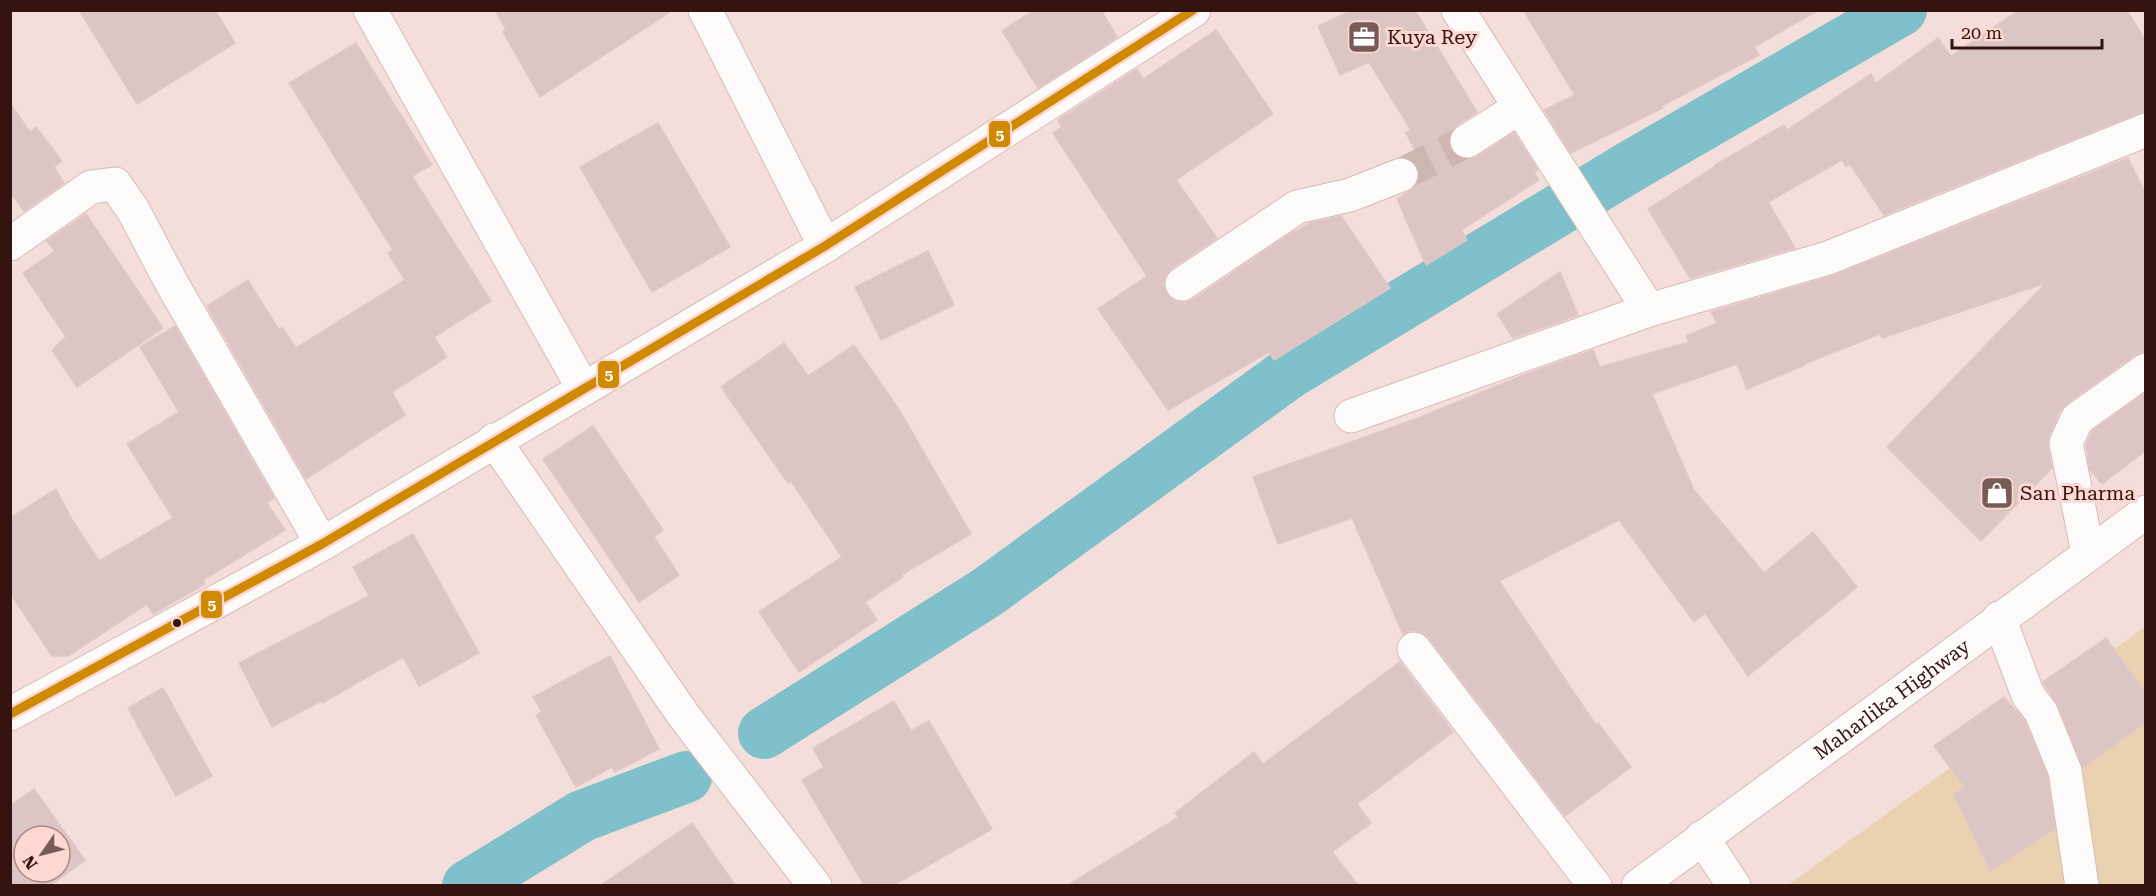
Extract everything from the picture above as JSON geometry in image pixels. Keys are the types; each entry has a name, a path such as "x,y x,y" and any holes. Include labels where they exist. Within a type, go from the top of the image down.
{"main road":[{"path":"370,10 583,388"},
{"path":"705,10 825,246"},
{"path":"10,714 322,544 494,440 825,246 1194,10"},
{"path":"1458,10 1648,310"},
{"path":"1467,141 1519,108"},
{"path":"1351,416 1648,310 1828,258 2145,130"},
{"path":"1182,284 1297,207 1350,195 1401,175"},
{"path":"10,244 91,187 116,184 133,210 187,311 322,544"},
{"path":"2088,553 2066,443 2076,419 2145,370"},
{"path":"494,440 684,716 815,885"},
{"name":"Maharlika Highway","path":"1638,885 2145,512"},
{"path":"1999,618 2028,695 2041,712 2066,771 2082,885"},
{"path":"1414,649 1596,885"},
{"path":"1702,837 1734,885"}],"shaded area":[{"path":"2145,627 2145,885 1788,885"}],"building":[{"path":"79,10 215,10 235,43 137,104"},
{"path":"495,10 673,10 540,97 503,32 506,30"},
{"path":"1034,10 1101,10 1117,37 1038,88 1002,31"},
{"path":"1353,10 1415,10 1477,112 1457,125 1450,133 1448,142 1451,151 1467,160 1477,157 1514,133 1538,170 1534,172 1539,180 1461,230 1467,240 1426,265 1397,199 1430,178 1406,133 1411,130 1369,62 1340,75 1318,26"},
{"path":"1523,10 1819,10 1754,47 1759,55 1662,106 1663,108 1571,153 1544,110 1575,95"},
{"path":"2019,10 2127,10 2145,40 2145,112 1884,215 1850,164 1846,167 1842,160 1768,202 1795,248 1690,278 1648,209 1715,165 1784,125 1787,130 1871,74 1876,83 1938,38 1951,56"},
{"path":"1216,30 1273,114 1176,180 1217,238 1171,269 1163,285 1167,295 1174,301 1184,303 1192,300 1310,223 1341,216 1390,288 1274,360 1269,352 1168,410 1098,309 1147,276 1053,133 1062,127 1058,120 1137,69 1143,79"},
{"path":"356,43 432,165 412,176 491,301 434,337 447,357 392,392 405,415 306,479 207,306 248,280 279,330 282,327 296,348 405,280 388,253 393,250 289,83"},
{"path":"10,103 30,132 36,127 62,161 54,167 64,183 24,211 14,197 10,199"},
{"path":"658,123 730,247 652,292 580,167"},
{"path":"2128,158 2145,192 2145,351 2135,355 2066,404 2060,411 2049,436 2048,447 2052,468 1981,541 1887,447 2046,283 1882,338 1880,334 1747,389 1737,364 1652,394 1694,490 1764,573 1813,532 1857,587 1748,676 1705,613 1694,622 1619,520 1499,581 1596,725 1598,723 1631,767 1565,816 1429,638 1422,632 1412,630 1403,634 1352,518 1278,544 1253,477 1418,418 1526,374 1593,350 1600,367 1689,342 1686,336 1717,323 1711,312 1835,275"},
{"path":"86,214 163,328 77,387 52,350 66,337 23,273 55,251 47,241"},
{"path":"928,251 954,305 881,340 855,287"},
{"path":"1560,272 1578,315 1513,338 1497,314"},
{"path":"175,326 274,498 267,503 285,530 203,580 205,584 153,614 147,604 68,656 52,656 10,593 10,518 56,489 71,518 99,561 173,518 127,444 179,412 140,347"},
{"path":"784,343 808,376 854,345 900,411 971,534 901,575 903,577 865,602 877,620 799,672 759,612 842,557 791,481 788,483 721,387"},
{"path":"2145,393 2145,451 2102,484 2090,470 2086,445 2092,431"},
{"path":"593,426 663,530 654,537 679,575 639,602 543,459"},
{"path":"413,534 479,653 419,686 403,657 322,703 321,701 272,727 239,663 369,596 353,567"},
{"path":"2106,638 2145,693 2145,723 2083,767 2058,705 2043,682"},
{"path":"610,656 659,749 615,772 612,767 576,787 536,715 542,712 533,697"},
{"path":"1400,662 1453,732 1357,804 1371,823 1332,852 1358,885 1068,885 1179,817 1175,813 1254,752 1263,764"},
{"path":"163,688 212,776 176,796 128,708"},
{"path":"2004,697 2025,721 2047,776 2055,829 1990,871 1954,794 1965,787 1934,746"},
{"path":"894,701 911,731 929,721 992,829 894,885 864,885 802,780 824,767 813,748"},
{"path":"34,789 59,824 12,824 12,884 52,884 10,885 10,806"},
{"path":"692,823 735,885 601,885"},
{"path":"72,842 85,860 72,870"}],"waterway":[{"path":"764,733 986,593 1289,373 1633,165 1901,10"},
{"path":"468,886 582,816 686,777"}],"tunnel":[{"path":"1401,175 1467,141"}],"transit line":[{"name":"5","path":"10,714 322,544 825,246 1193,10"}],"place":[{"name":"Kuya Rey","path":"1364,37"},
{"name":"San Pharma","path":"1997,493"}]}
